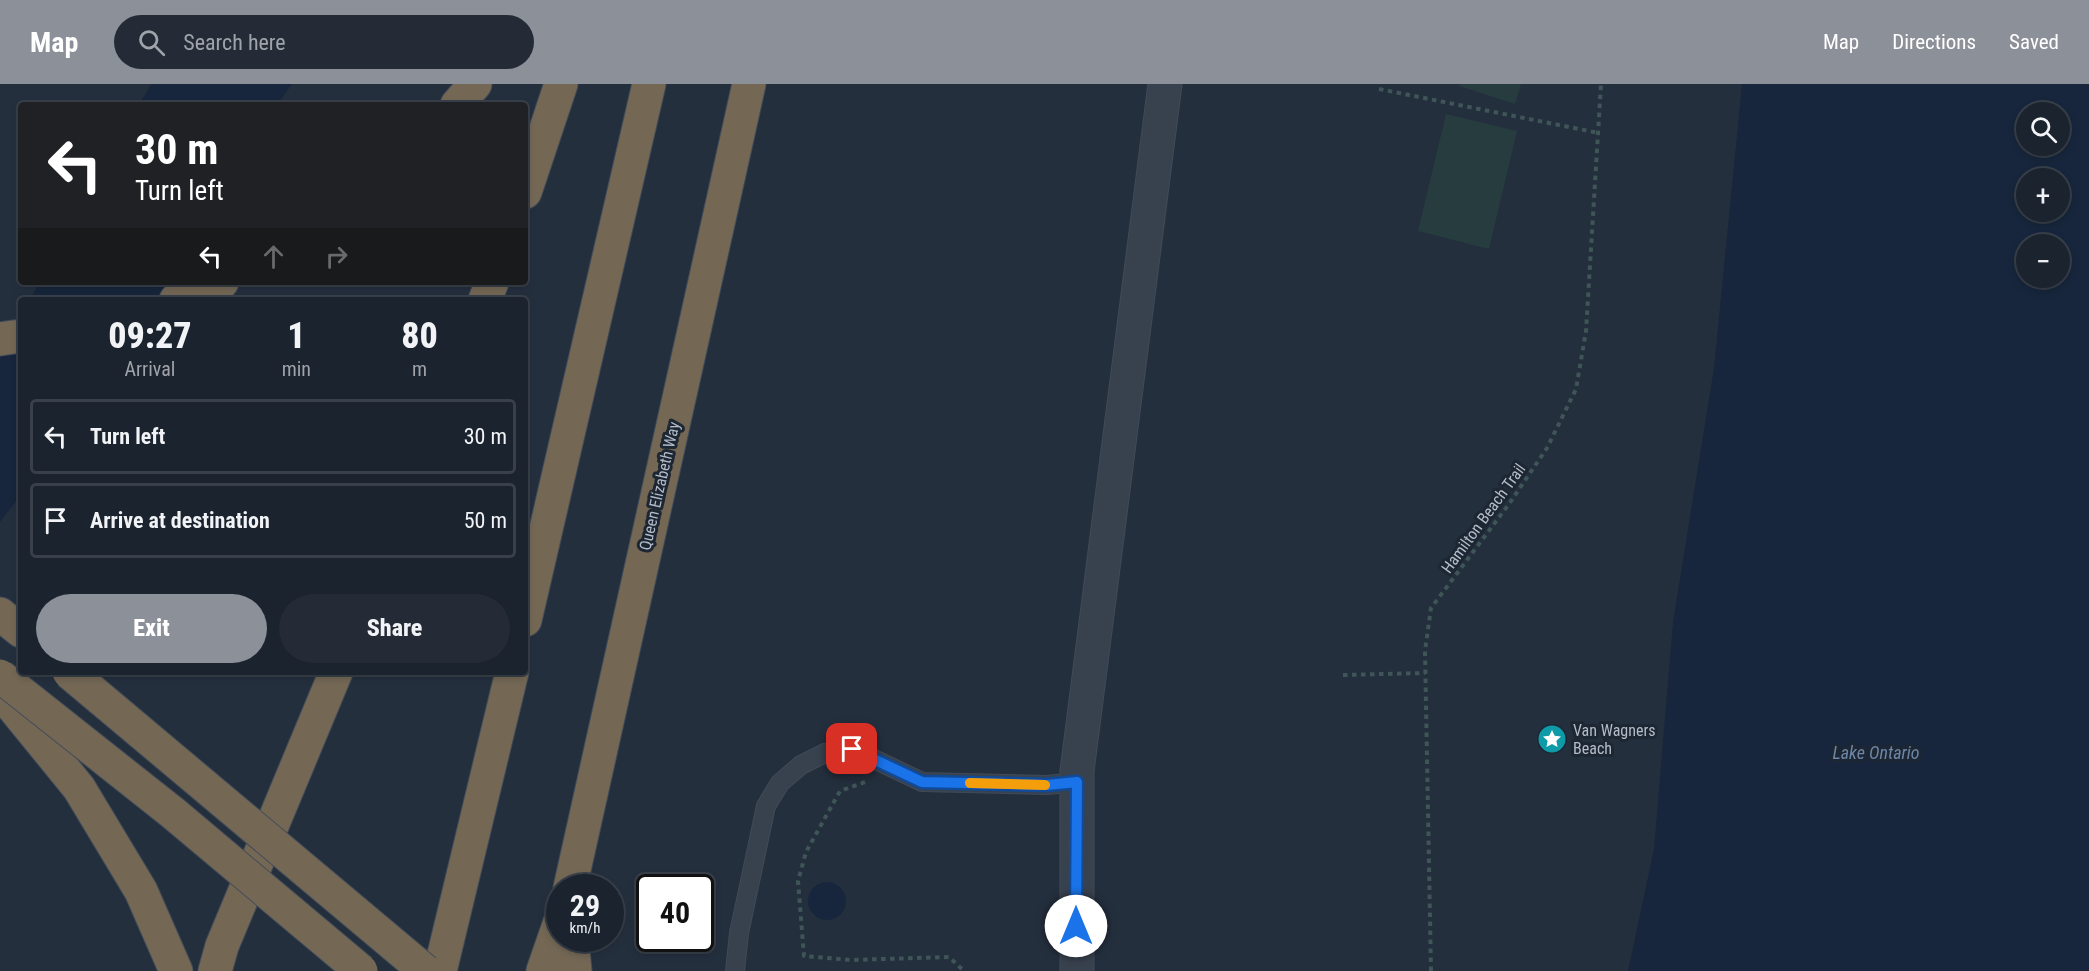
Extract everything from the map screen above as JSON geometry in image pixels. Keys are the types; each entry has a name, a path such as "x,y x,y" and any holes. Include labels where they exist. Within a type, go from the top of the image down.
{"highway":[{"path":"460,102 475,84"},
{"path":"528,183 561,84"},
{"path":"528,607 649,84"},
{"name":"Queen Elizabeth Way","path":"573,874 748,84"},
{"path":"184,297 214,285"},
{"path":"0,339 18,336"},
{"path":"0,614 18,629"},
{"path":"73,675 425,971"},
{"path":"215,971 222,946 335,675"},
{"path":"440,971 511,675"},
{"path":"0,676 173,813 361,971"},
{"path":"0,691 80,788 141,891 176,971"},
{"path":"543,971 550,952"},
{"path":"573,952 575,971"}],"street":[{"path":"1077,971 1077,782 1165,84"}],"lane":[{"path":"735,971 739,933 766,806 780,783 801,765 825,753 852,749 922,782 1047,785 1077,782"}],"path":[{"name":"Hamilton Beach Trail","path":"1431,971 1425,651 1431,608 1509,504 1547,448 1576,389 1586,331 1601,84"},
{"path":"1379,89 1599,133"},
{"path":"1343,675 1425,673"},
{"path":"896,770 840,791 806,852 798,881 804,956 851,960 949,957 964,971"}],"green space":[{"path":"1460,84 1521,84 1515,104 1459,86"},
{"path":"1446,114 1517,131 1489,249 1418,231"}],"water":[{"path":"151,84 292,84 279,102 141,102"},
{"name":"Lake Ontario","path":"1742,84 2089,84 2089,971 1628,971 1654,849 1673,622 1714,368"},
{"path":"38,285 172,285 165,297 32,297"},
{"path":"18,322 18,499 0,522 0,355"},
{"path":"827,882 841,887 846,901 841,915 827,920 813,915 808,901 813,887"}],"slow traffic":[{"path":"970,783 1045,785"}],"place":[{"name":"Van Wagners Beach","path":"1552,739"}],"route":[{"path":"852,749 922,782 1047,785 1077,782 1076,926"}]}
